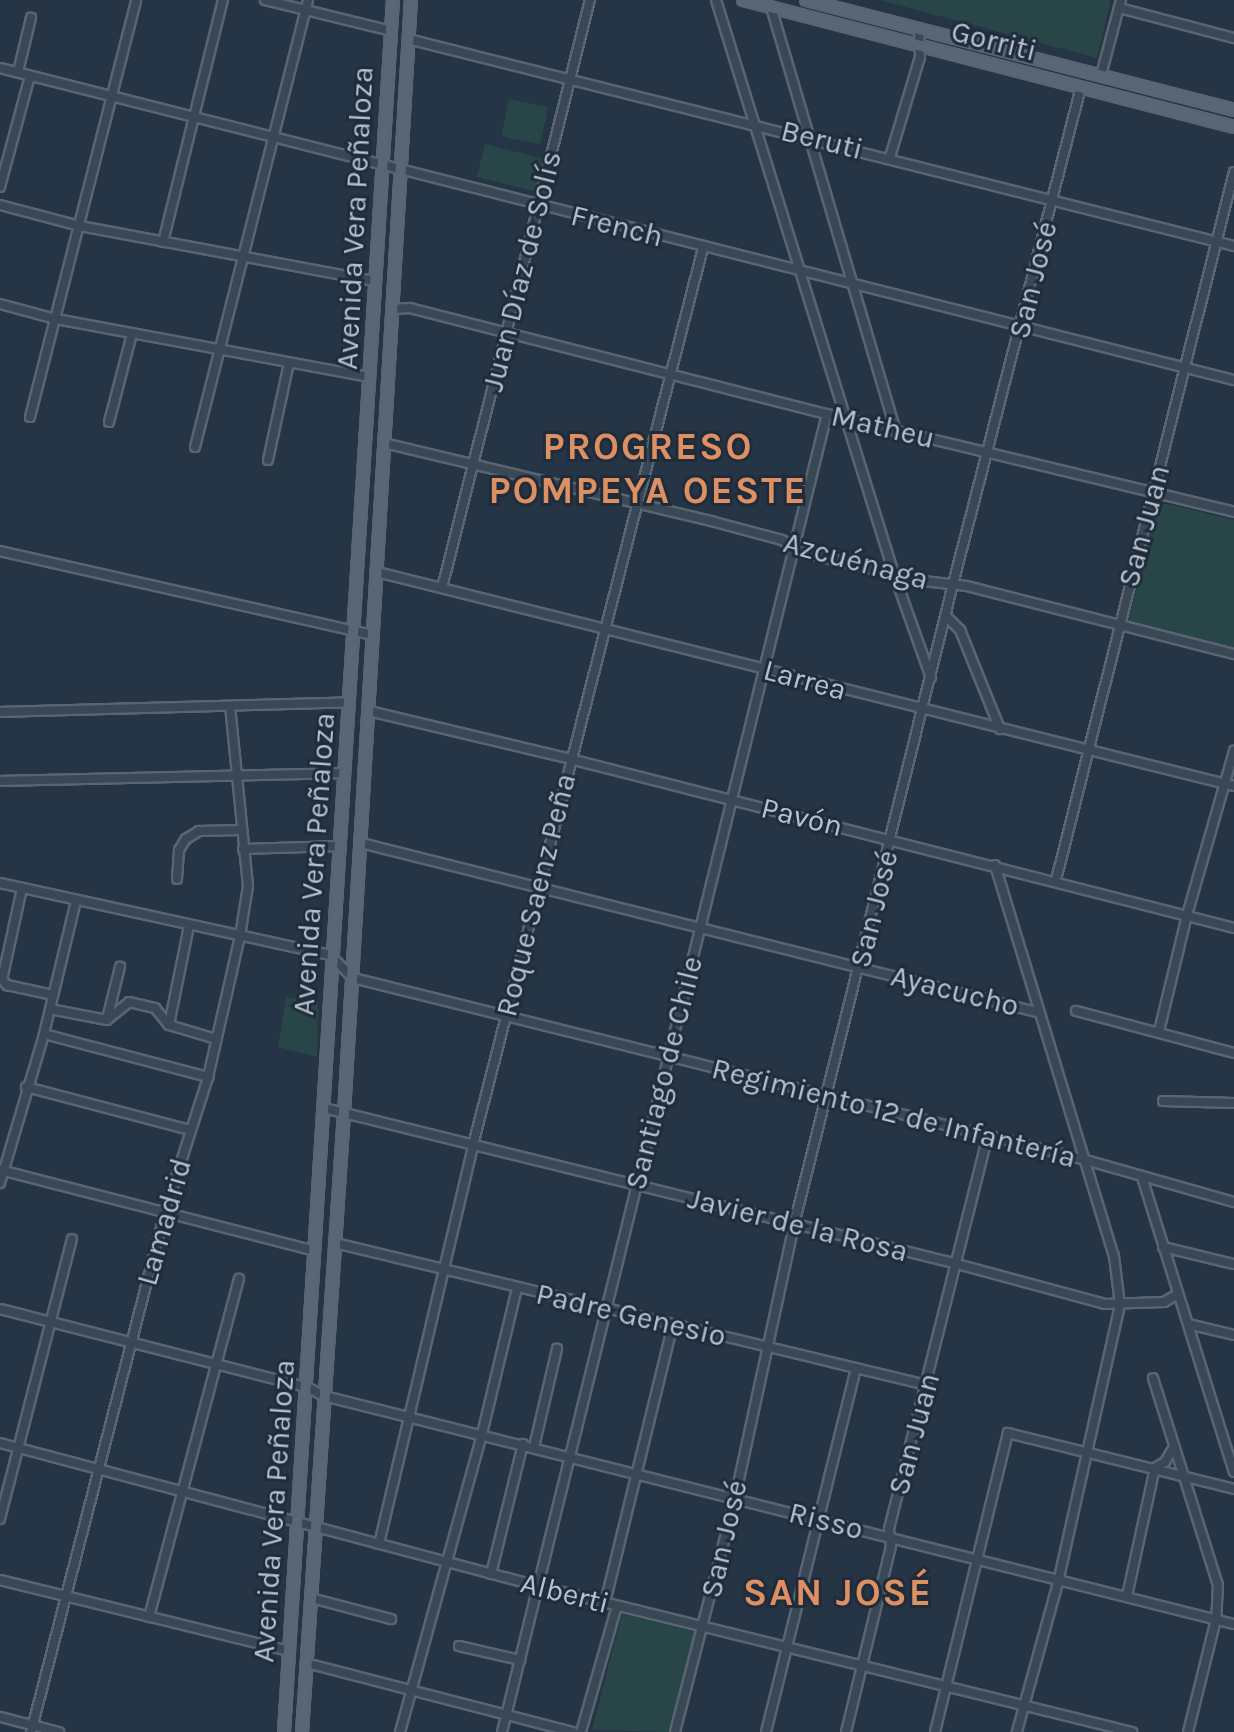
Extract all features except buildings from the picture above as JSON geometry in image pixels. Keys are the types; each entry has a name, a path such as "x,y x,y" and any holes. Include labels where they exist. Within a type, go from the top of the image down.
{"main road":[{"name":"Avenida Vera Peñaloza","path":"284,1732 324,1108 330,955 354,630 393,0"},
{"name":"Avenida Vera Peñaloza","path":"302,1732 353,978 411,0"},
{"name":"Gorriti","path":"743,0 1234,127"},
{"name":"Gorriti","path":"806,0 1234,110"}],"street":[{"path":"30,417 136,0"},
{"path":"163,242 223,0"},
{"path":"265,0 391,31"},
{"path":"195,447 308,0"},
{"name":"Juan Díaz de Solís","path":"442,588 590,0"},
{"path":"716,0 894,574 931,679"},
{"path":"1101,75 1120,4 1234,38"},
{"path":"771,7 896,432"},
{"path":"18,72 31,18"},
{"path":"890,157 921,47 919,29"},
{"name":"Beruti","path":"408,39 1054,198 1234,246"},
{"name":"French","path":"0,68 195,120 1234,380"},
{"path":"0,187 30,76"},
{"name":"San José","path":"675,1732 735,1498 794,1225 953,584 990,453 1081,87"},
{"name":"San Juan","path":"1056,880 1086,749 1234,172"},
{"path":"0,205 80,226 375,281"},
{"name":"Roque Saenz Peña","path":"379,1544 505,1016 635,502 703,248"},
{"path":"0,304 132,334 370,377"},
{"name":"Matheu","path":"392,309 410,308 896,432 1234,512"},
{"path":"109,422 132,334"},
{"path":"268,460 289,363"},
{"name":"Santiago de Chile","path":"502,1732 827,414"},
{"name":"Azcuénaga","path":"384,443 635,502 782,540 793,547 894,574 953,584 1234,654"},
{"path":"0,551 373,635"},
{"name":"Larrea","path":"377,572 923,711 1230,784"},
{"path":"946,616 960,630 1000,729"},
{"path":"0,712 349,702"},
{"name":"Lamadrid","path":"32,1729 165,1212 208,1077 240,936 248,886 230,707"},
{"name":"Pavón","path":"369,711 1056,880 1234,928"},
{"path":"1159,1031 1187,915 1230,784 1234,751"},
{"path":"0,781 344,773"},
{"path":"177,879 179,850 186,839 199,831 240,830"},
{"name":"Ayacucho","path":"361,843 1037,1012"},
{"path":"243,849 338,846"},
{"path":"995,865 1037,1012 1114,1256 1120,1305 1059,1579 1017,1732"},
{"path":"0,883 330,955 353,978"},
{"path":"22,888 1,978 7,985 53,995"},
{"path":"0,1183 44,1034 76,901"},
{"path":"169,1025 189,926"},
{"path":"0,938 10,940"},
{"path":"107,1020 120,967"},
{"name":"Regimiento 12 de Infantería","path":"353,978 1082,1159 1234,1202"},
{"path":"107,1020 129,1002 155,1008 169,1025 216,1039"},
{"path":"50,1009 107,1020"},
{"path":"1076,1011 1234,1053"},
{"path":"44,1034 208,1077"},
{"path":"26,1087 190,1130"},
{"path":"1163,1101 1234,1103"},
{"name":"Javier de la Rosa","path":"324,1108 957,1264 1105,1304 1164,1302 1178,1294"},
{"name":"San Juan","path":"846,1732 891,1546 889,1529 988,1136"},
{"path":"2,1170 315,1251"},
{"path":"1142,1177 1234,1472"},
{"path":"0,1519 72,1239"},
{"name":"Padre Genesio","path":"335,1243 927,1385"},
{"path":"1163,1247 1234,1264"},
{"path":"149,1617 239,1279"},
{"path":"400,1732 482,1434 517,1288"},
{"name":"Risso","path":"0,1309 307,1387 324,1396 1234,1624"},
{"path":"1188,1324 1234,1335"},
{"path":"605,1603 673,1325"},
{"path":"534,1447 557,1349"},
{"path":"766,1732 856,1368"},
{"path":"1153,1378 1218,1585 1216,1619 1188,1732"},
{"path":"935,1732 1008,1433 1234,1489"},
{"name":"Alberti","path":"0,1443 538,1586 1132,1732"},
{"path":"491,1574 523,1444"},
{"path":"1127,1596 1155,1468 1165,1462 1174,1446"},
{"path":"0,1580 289,1651"},
{"path":"311,1598 391,1619"},
{"path":"581,1732 617,1606"},
{"path":"459,1646 520,1660"},
{"path":"306,1663 573,1732"},
{"path":"0,1717 32,1729 59,1732"}],"green space":[{"path":"879,0 1111,0 1097,58"},
{"path":"509,99 548,107 540,144 501,136"},
{"path":"485,144 546,159 538,192 477,177"},
{"path":"1158,502 1234,520 1234,647 1128,622"},
{"path":"286,997 318,1001 317,1057 278,1047"},
{"path":"622,1614 696,1632 669,1732 592,1730"}],"district":[{"name":"PROGRESO POMPEYA OESTE","path":"648,469"},
{"name":"SAN JOSÉ","path":"838,1593"}]}
